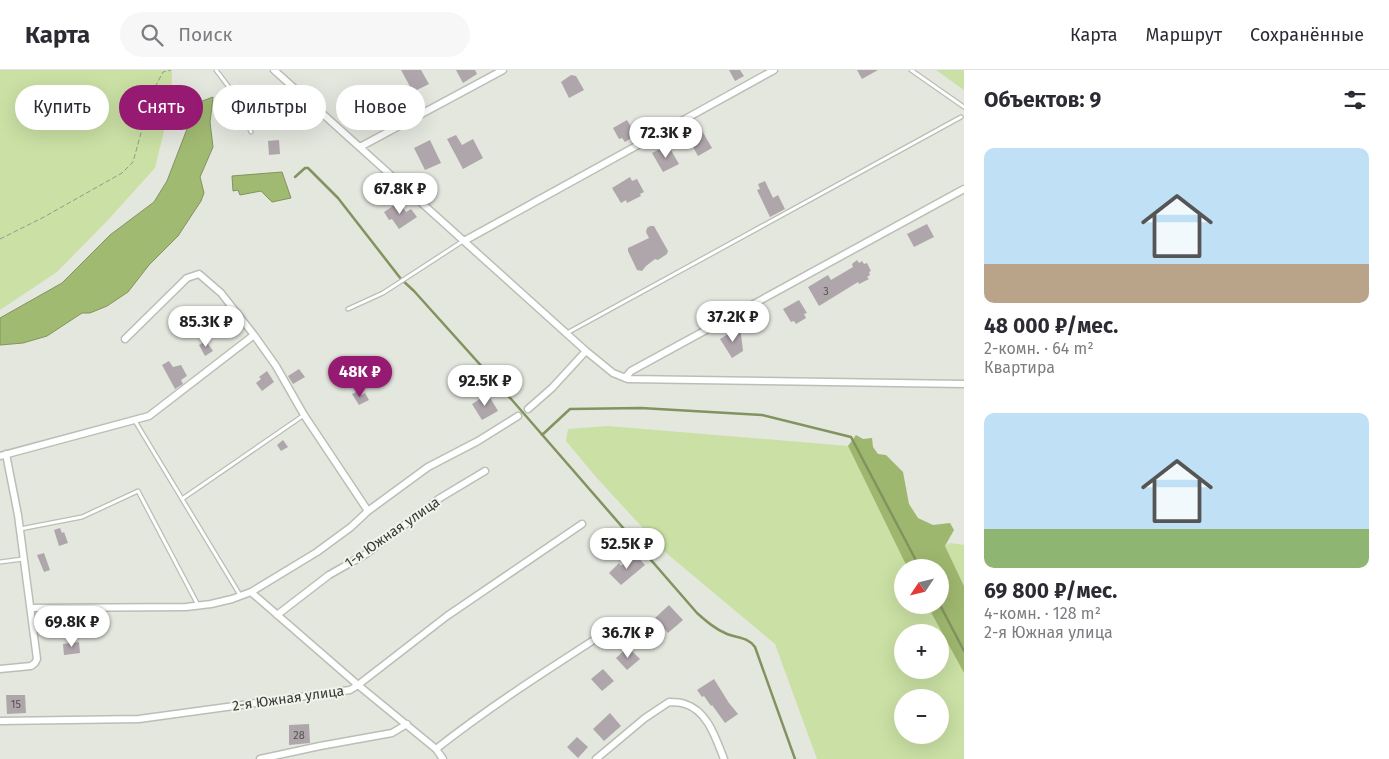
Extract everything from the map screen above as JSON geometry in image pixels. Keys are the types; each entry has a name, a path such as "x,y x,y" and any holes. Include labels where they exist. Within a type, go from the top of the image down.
{"street":[{"path":"274,70 586,351 613,373 625,378 964,384"},
{"path":"360,147 503,70"},
{"path":"464,241 774,70"},
{"path":"625,378 637,368 964,189"},
{"path":"125,339 187,278 198,274 221,293 254,335 276,366 304,415 368,511"},
{"path":"0,669 27,667 35,663 37,659 19,529 3,455 149,416 254,335"},
{"path":"528,409 552,388 586,351"},
{"path":"30,608 199,606 232,599 251,592 317,552 351,527 368,511 428,467 478,441 518,416"},
{"name":"1-я Южная улица","path":"277,615 329,575 366,554 440,498 485,471"},
{"name":"2-я Южная улица","path":"0,721 139,719 350,690 447,616 582,524"},
{"path":"251,592 358,685 436,749 443,759"},
{"path":"436,749 469,723 540,674 600,636"},
{"path":"596,759 645,718 669,702 686,704 702,714 711,728 724,759"},
{"path":"260,759 392,733 407,724"}],"lane":[{"path":"216,70 238,99 251,132"},
{"path":"911,70 964,107"},
{"path":"566,333 961,116"},
{"path":"348,309 383,293 464,241"},
{"path":"182,499 304,415"},
{"path":"134,421 240,596"},
{"path":"19,529 82,517 138,491 199,606"},
{"path":"0,562 23,559"}],"path":[{"path":"0,239 44,217 122,173 134,162 152,93 163,72 171,70"}],"shaded area":[{"path":"0,70 172,70 172,85 119,85 119,130 164,130 155,168 57,272 0,310"},
{"path":"936,70 964,70 964,90"},
{"path":"213,97 210,122 213,147 200,177 204,193 201,201 178,236 149,265 128,292 107,306 90,313 82,313 47,336 23,343 0,345 0,318 62,283 110,235 154,202 167,181 187,130 203,130 203,101"},
{"path":"282,172 291,198 272,202 261,191 240,195 238,190 233,191 232,176"},
{"path":"607,426 848,446 903,559 894,559 894,614 932,614 937,624 894,624 894,679 949,679 949,645 964,673 964,759 817,759 775,644 665,552 596,477 566,441 568,429"},
{"path":"856,435 863,439 872,438 873,447 878,454 886,455 903,472 909,504 918,518 933,525 950,523 954,530 945,546 964,586 964,673 949,645 949,624 937,624 932,614 949,614 949,559 903,559 848,446"},
{"path":"950,543 964,545 964,586 945,546"}],"building":[{"path":"401,70 421,70 429,84 425,86 409,85"},
{"path":"456,70 475,70 477,74 463,83"},
{"path":"729,70 740,70 744,76 735,81"},
{"path":"857,70 878,70 862,79"},
{"path":"571,75 576,76 584,90 569,98 561,82"},
{"path":"627,120 636,135 625,142 622,138 619,139 613,128"},
{"path":"701,129 712,148 698,156 687,136"},
{"path":"456,135 462,145 473,139 483,158 463,169 447,139"},
{"path":"279,140 280,154 269,155 268,141"},
{"path":"430,140 441,163 425,170 414,148"},
{"path":"668,145 679,164 663,172 652,153"},
{"path":"630,177 632,181 637,179 644,192 640,194 641,196 627,203 626,200 621,203 612,188"},
{"path":"765,181 773,198 778,195 785,209 770,217 757,190 760,189 758,184"},
{"path":"399,202 406,212 411,209 417,217 399,229 392,219 389,220 384,212"},
{"path":"927,224 934,237 914,247 907,234"},
{"path":"650,226 654,226 668,251 667,254 658,260 655,259 642,271 637,270 628,248 649,238 646,232"},
{"path":"857,260 859,263 862,261 864,264 867,263 871,271 867,277 869,279 859,284 858,282 819,306 808,287 828,275 831,280 853,267 852,264"},
{"path":"799,300 807,313 804,314 806,318 796,324 794,321 791,322 783,309"},
{"path":"738,328 741,334 743,351 732,358 720,339"},
{"path":"206,341 213,351 205,356 199,345"},
{"path":"169,361 173,367 181,365 187,376 181,380 183,384 175,389 162,365"},
{"path":"299,369 305,377 293,384 288,376"},
{"path":"267,371 274,382 262,391 256,383 261,379 259,377"},
{"path":"359,391 362,395 365,393 369,400 359,405 352,394"},
{"path":"488,394 498,411 482,420 472,404"},
{"path":"283,440 288,447 281,451 277,445"},
{"path":"60,528 62,533 64,532 68,543 59,546 54,530"},
{"path":"44,553 50,570 44,572 37,555"},
{"path":"635,554 645,565 621,585 609,573 619,563 621,566"},
{"path":"669,605 683,620 668,633 655,618"},
{"path":"79,642 80,653 64,655 63,644"},
{"path":"628,647 640,659 627,670 616,658"},
{"path":"603,669 614,681 602,691 591,679"},
{"path":"714,679 738,714 725,723 712,705 697,690"},
{"path":"6,695 25,695 26,713 7,714"},
{"path":"610,713 621,726 604,741 593,729"},
{"path":"309,724 310,743 289,745 289,725"},
{"path":"577,737 588,747 578,758 567,747"}],"waterway":[{"path":"295,177 305,168 308,168 338,198 401,279 512,400 697,613 719,630 746,640 755,647 795,759"},
{"path":"542,435 570,409 641,408 762,415 851,437 915,559"},
{"path":"945,614 964,651"}]}
